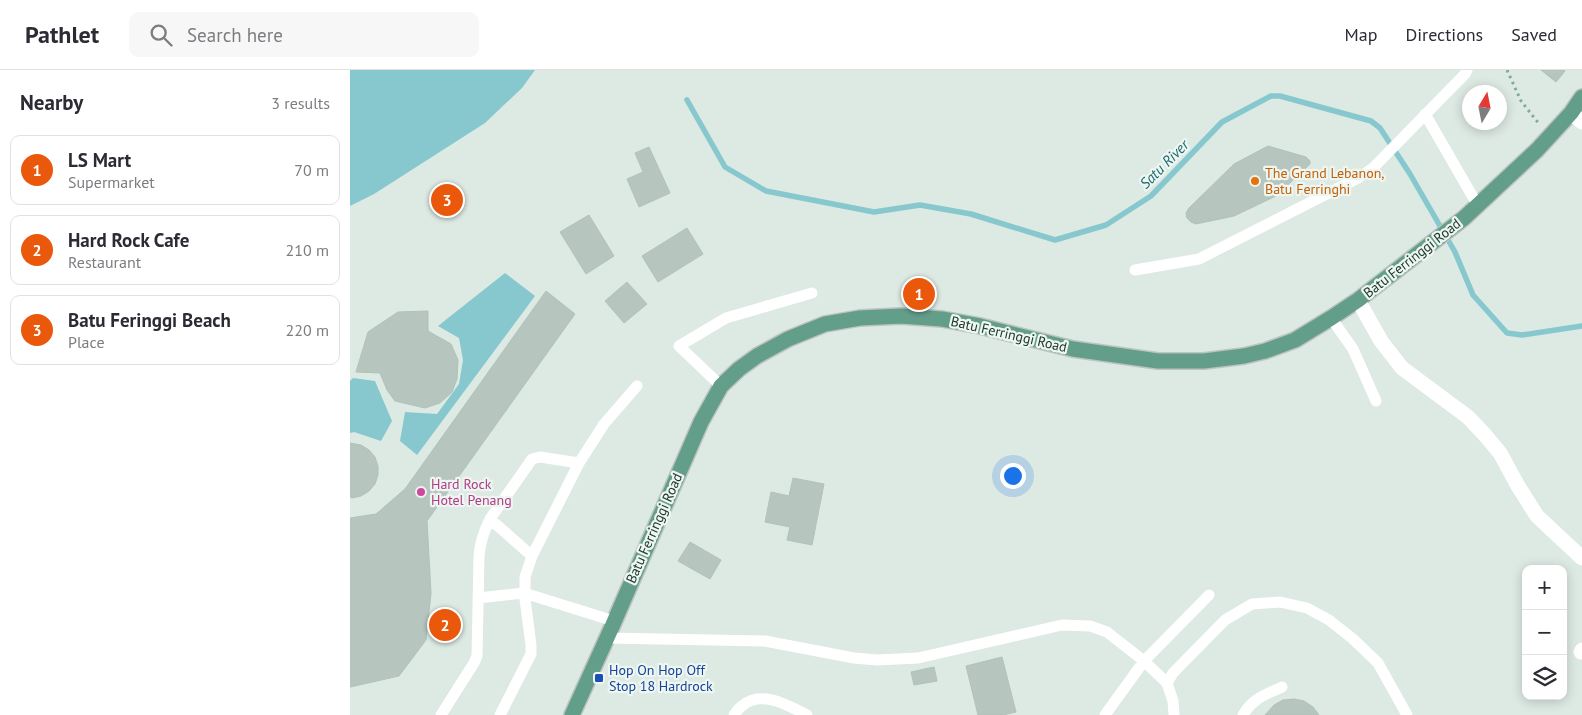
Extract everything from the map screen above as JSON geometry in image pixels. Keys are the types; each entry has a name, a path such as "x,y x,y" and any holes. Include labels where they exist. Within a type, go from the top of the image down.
{"main road":[{"name":"Batu Ferringgi Road","path":"572,715 700,422 721,386 739,369 757,356 788,339 825,324 860,318 901,316 942,319 980,326 1073,349 1158,361 1204,361 1244,356 1265,351 1295,340 1358,300 1464,218 1549,137 1576,117 1582,97"}],"street":[{"path":"1358,300 1381,340 1402,368 1468,417 1486,435 1500,453 1537,516 1582,558"}],"lane":[{"path":"1135,270 1199,259 1358,178 1373,168 1466,74 1467,70"},
{"path":"1425,114 1477,204"},
{"path":"721,386 679,346 726,318 812,293"},
{"path":"1331,318 1353,349 1376,401"},
{"path":"500,715 531,654 524,593 525,577 532,556 579,463 604,424 637,386"},
{"path":"441,715 477,656 480,543 490,519 532,459 540,457 579,463"},
{"path":"490,519 532,556"},
{"path":"478,598 524,593 614,621"},
{"path":"1104,715 1144,661 1209,595"},
{"path":"1167,683 1173,673 1225,620 1252,604 1280,602 1307,608 1329,620 1353,639 1378,664 1407,715"},
{"path":"607,638 765,641 854,658 877,660 918,658 1062,625 1078,624 1107,632 1144,661 1167,683 1173,701 1174,715"},
{"path":"1243,715 1249,705 1256,699 1282,687"},
{"path":"734,715 743,704 761,698 779,702 807,715"}],"path":[{"path":"1507,70 1521,101 1549,137"}],"water":[{"path":"350,70 535,70 522,88 485,123 374,194 350,206"},
{"path":"505,273 535,296 417,455 400,441 405,412 437,414 459,384 463,360 459,338 438,326"},
{"path":"353,378 375,381 392,421 381,441 354,432 350,433 350,381"}],"building":[{"path":"1541,70 1564,70 1565,71 1556,82"},
{"name":"The Grand Lebanon, Batu Ferringhi","path":"1268,146 1306,157 1310,164 1276,196 1234,216 1196,224 1187,218 1186,213 1189,208 1234,164"},
{"path":"649,147 670,193 639,207 627,179 643,172 635,153"},
{"path":"589,215 614,256 586,274 560,232"},
{"path":"687,228 703,254 658,282 642,256"},
{"path":"627,282 647,304 624,323 605,301"},
{"path":"546,291 575,314 427,521 431,593 426,640 399,676 350,687 350,518 376,514 405,489"},
{"path":"428,311 428,331 451,344 458,360 457,379 452,392 440,403 425,408 395,401 387,390 380,373 356,372 368,332 398,312"},
{"path":"350,443 361,445 369,450 375,457 378,466 375,484 361,496 352,498 350,497"},
{"path":"793,478 824,484 812,545 787,540 790,527 765,522 771,492 789,496"},
{"path":"690,542 721,560 710,579 678,561"},
{"path":"1002,657 1016,712 1003,715 978,715 966,666"},
{"path":"934,667 937,681 914,685 911,672"},
{"path":"1294,699 1304,701 1313,707 1319,715 1265,715 1274,705 1283,700"}],"waterway":[{"name":"Satu River","path":"687,100 725,167 766,191 874,212 920,205 971,214 1055,240 1106,225 1151,196 1222,122 1271,96 1280,96 1371,121 1380,128 1410,174 1455,252 1473,295 1507,333 1522,335 1582,326"}],"place":[{"name":"The Grand Lebanon, Batu Ferringhi","path":"1255,181"},
{"name":"Batu Feringgi Beach","path":"447,200"},
{"name":"LS Mart","path":"919,294"},
{"name":"Hard Rock Hotel Penang","path":"421,492"},
{"name":"Hard Rock Cafe","path":"445,625"},
{"name":"Hop On Hop Off Stop 18 Hardrock","path":"599,678"}]}
